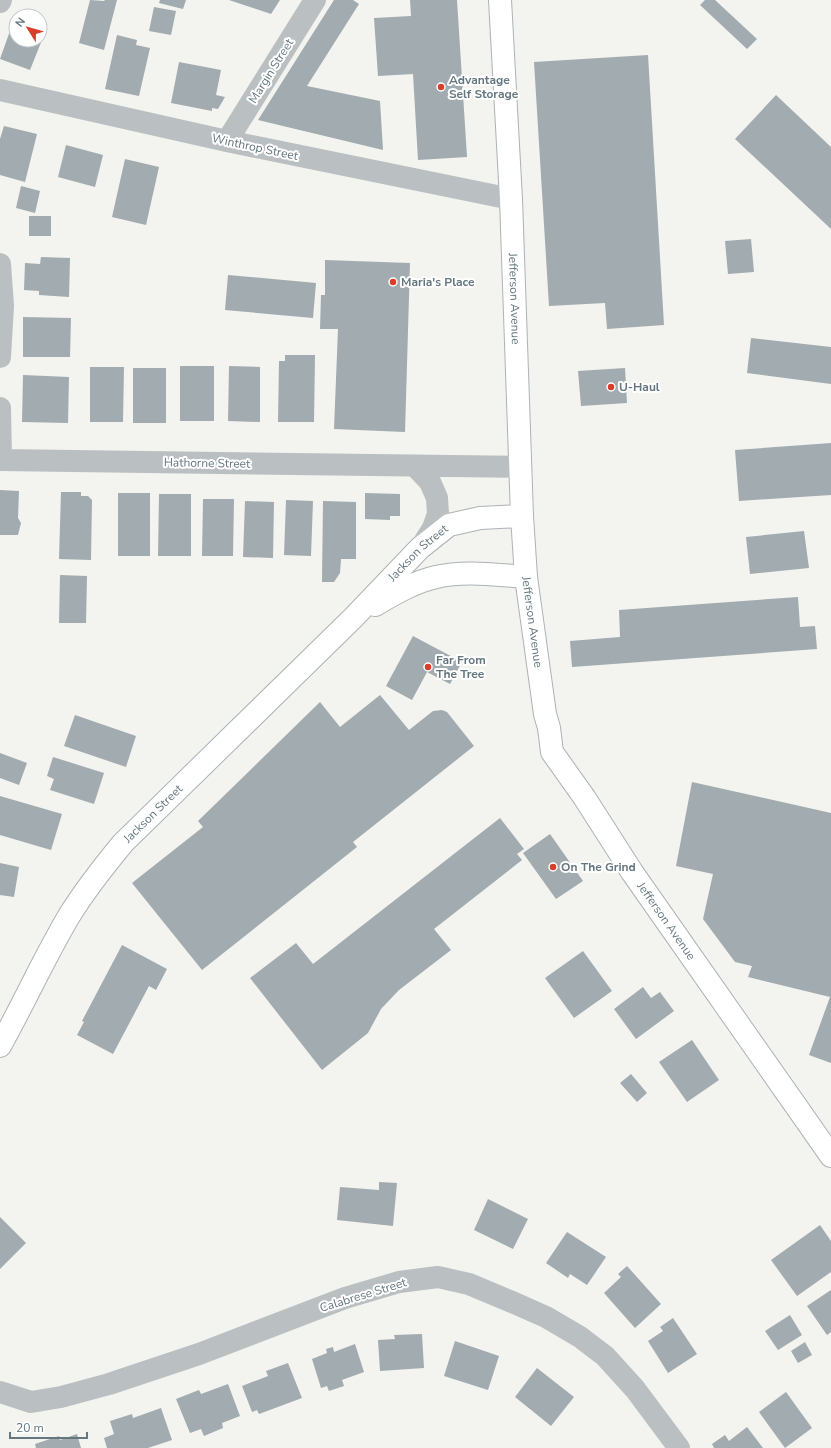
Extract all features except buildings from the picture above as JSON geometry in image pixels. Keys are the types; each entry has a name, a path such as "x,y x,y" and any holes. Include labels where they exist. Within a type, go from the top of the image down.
{"main road":[{"name":"Jefferson Avenue","path":"500,0 510,199 522,516 526,577 544,707 549,728 552,752 584,797 632,872 831,1156"},
{"name":"Jackson Street","path":"0,1046 69,915 94,879 123,843 353,618 420,548 449,525 480,518 522,516"},
{"name":"Jackson Street","path":"353,618 403,588 436,577 470,573 526,577"}],"street":[{"name":"Margin Street","path":"227,141 315,0"},
{"name":"Winthrop Street","path":"0,90 227,141 510,199"},
{"path":"0,264 3,306 0,357"},
{"path":"0,408 1,460"},
{"name":"Hathorne Street","path":"1,460 520,467"},
{"path":"415,466 430,482 437,498 438,514 433,528 420,548"},
{"name":"Calabrese Street","path":"0,1392 31,1402 61,1397 109,1384 199,1354 346,1298 399,1282 438,1277 469,1284 505,1299 546,1317 580,1337 605,1356 635,1389 679,1448"}],"place":[{"name":"Advantage Self Storage","path":"441,87"},
{"name":"Maria's Place","path":"393,282"},
{"name":"U-Haul","path":"611,387"},
{"name":"Far From The Tree","path":"428,667"},
{"name":"On The Grind","path":"553,867"}]}
